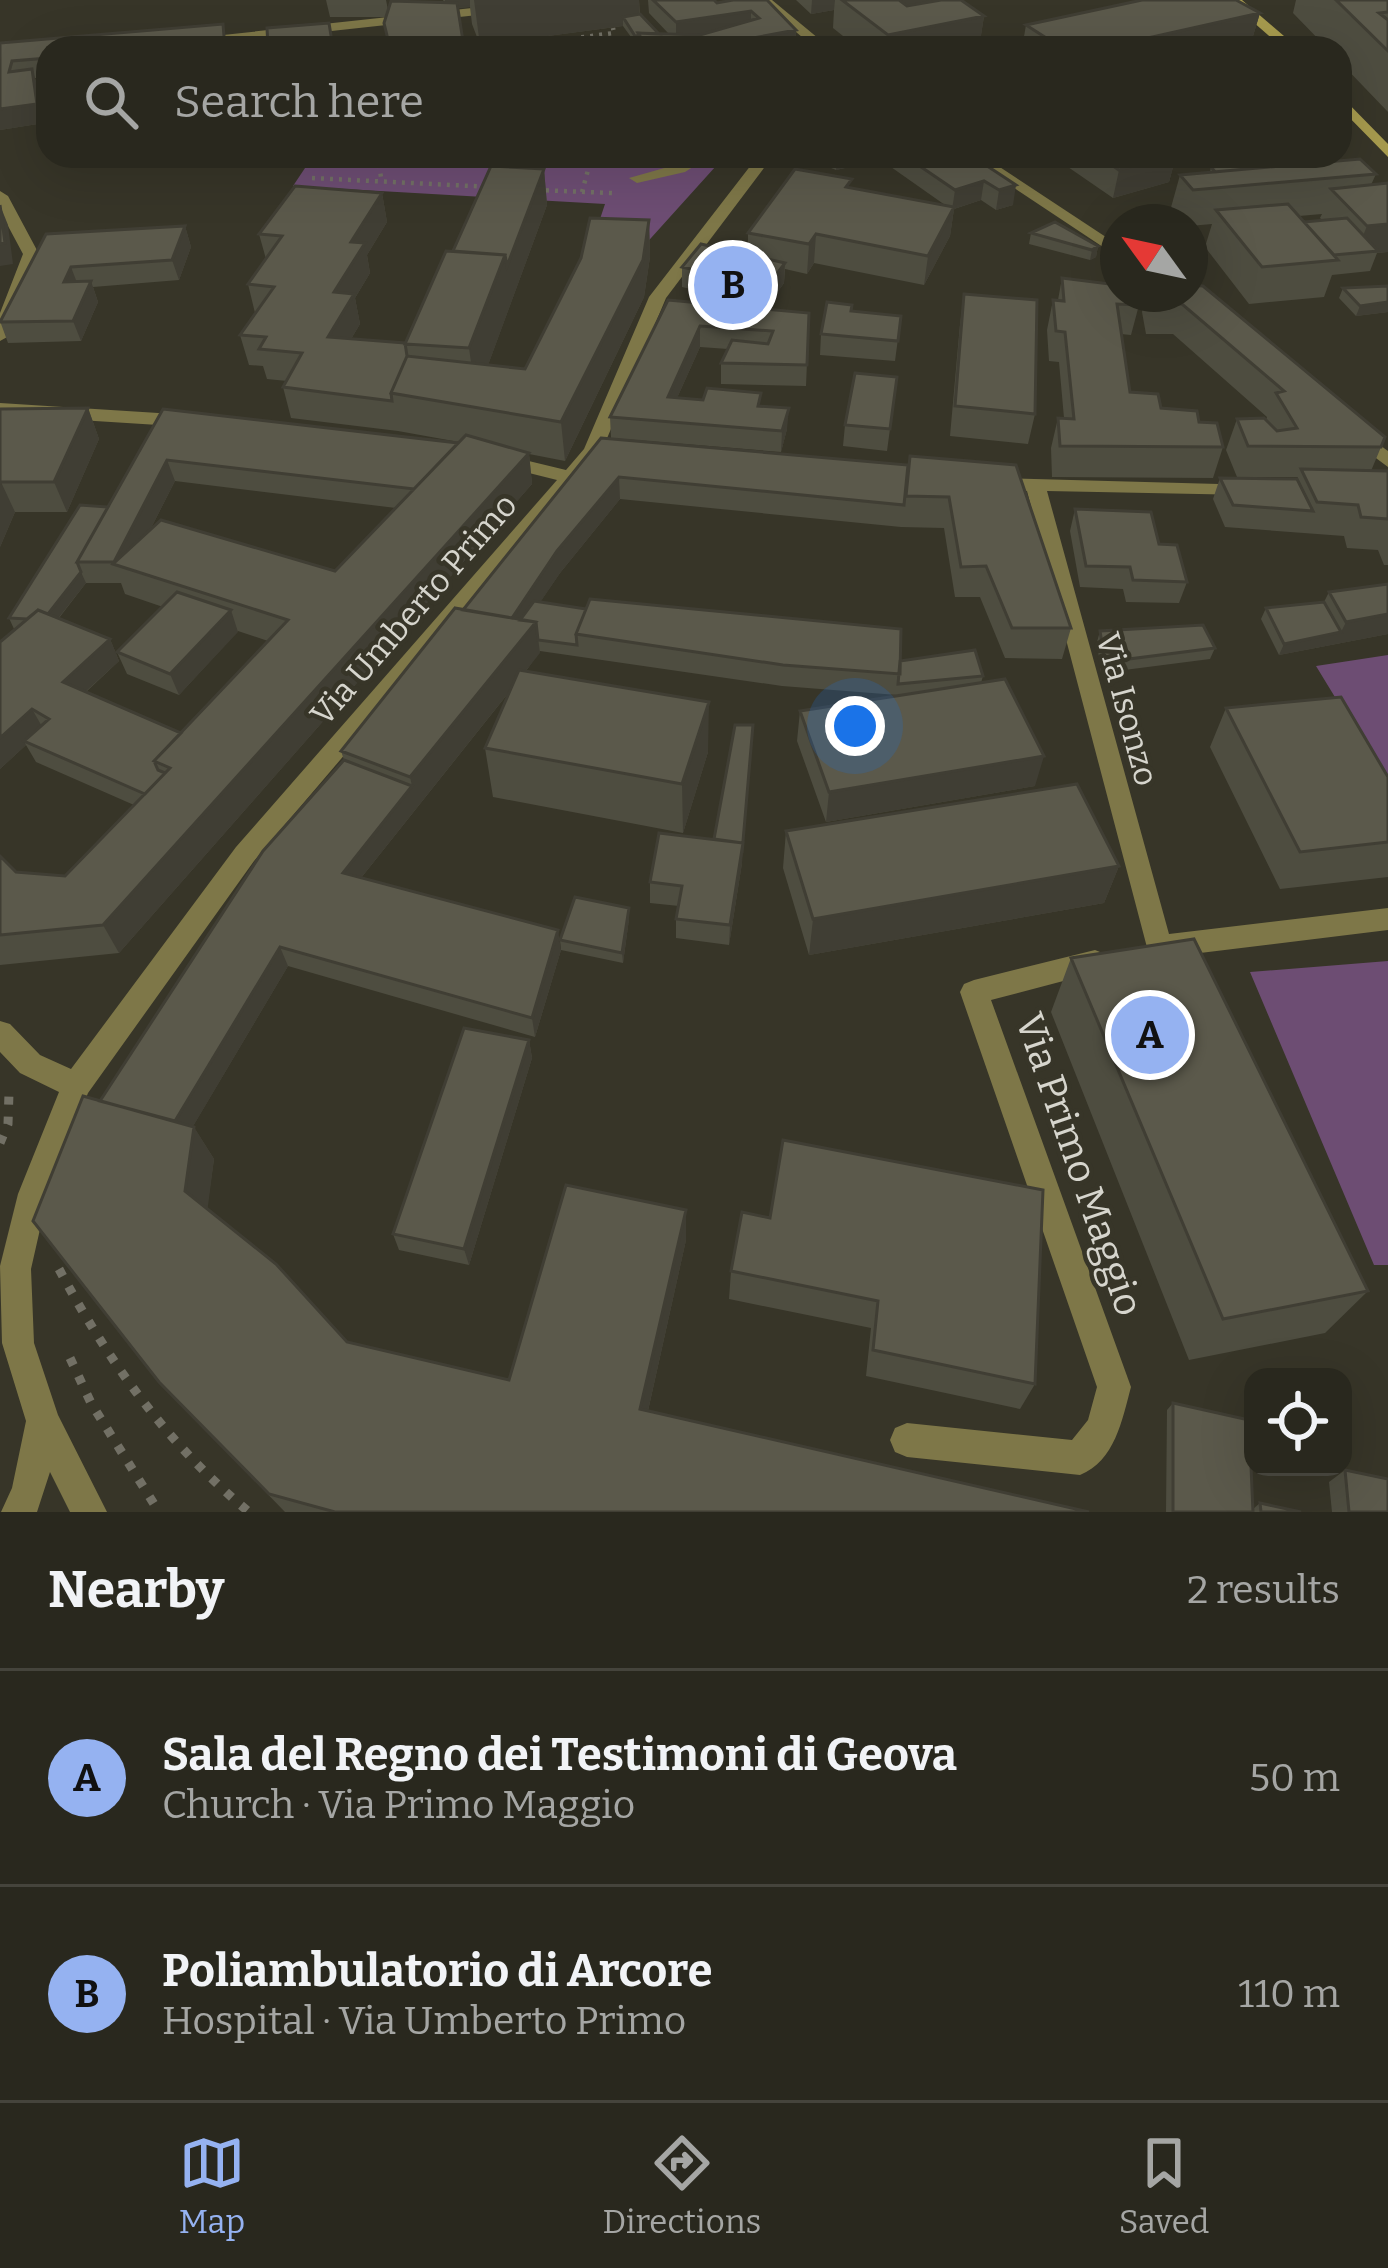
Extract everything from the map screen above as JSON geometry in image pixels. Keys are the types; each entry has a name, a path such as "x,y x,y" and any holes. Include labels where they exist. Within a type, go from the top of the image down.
{"main road":[{"path":"1236,2 1277,36"},
{"path":"1352,112 1388,153"}],"street":[{"path":"764,0 809,36"},
{"path":"250,36 512,8"},
{"path":"638,178 682,168"},
{"name":"Via Umberto Primo","path":"89,1512 43,1421 19,1342 15,1269 33,1194 76,1086 244,854 572,477 604,452 658,297 753,168"},
{"path":"991,168 1100,240"},
{"path":"0,196 31,254 0,336"},
{"path":"0,409 203,421"},
{"path":"1333,415 1388,461"},
{"path":"483,456 572,477"},
{"path":"966,482 1036,488 1270,489"},
{"name":"Via Isonzo","path":"1036,488 1136,952"},
{"name":"Via Primo Maggio","path":"907,1440 1080,1458 1103,1429 1114,1387 974,992 1136,952 1388,920"},
{"path":"0,1034 30,1064 76,1086"},
{"path":"20,1512 43,1421"}],"path":[{"path":"584,36 614,33 613,28"},
{"path":"379,168 382,182"},
{"path":"582,192 589,168"},
{"path":"312,178 493,188"},
{"path":"537,190 615,194"},
{"path":"0,1143 8,1124 9,1075"},
{"path":"52,1255 75,1301 125,1377 220,1490 249,1512"},
{"path":"67,1352 91,1403 159,1512"}],"shaded area":[{"path":"305,168 714,168 642,248 591,246 605,204 293,186"},
{"path":"1388,655 1388,784 1316,666"},
{"path":"1388,961 1388,1265 1374,1265 1250,972"}],"building":[{"path":"653,0 767,0 796,30 764,36 640,36 638,33 700,35 759,18 751,11 676,22"},
{"path":"842,0 899,0 907,6 961,0 984,16 888,35"},
{"path":"1142,0 1236,0 1260,13 1157,36 1043,36 1026,25"},
{"path":"1336,0 1388,0 1388,12 1379,13 1388,20 1388,51"},
{"path":"391,1 457,3 462,36 387,36 384,23"},
{"path":"640,14 659,34 635,36 623,17"},
{"path":"329,23 331,36 267,36 267,28"},
{"path":"223,24 224,36 82,36"},
{"path":"36,40 36,59 12,61 9,72 32,69 36,104 0,109 0,43"},
{"path":"1360,159 1376,174 1193,190 1180,175 1259,168 1352,168 1352,160"},
{"path":"490,168 544,169 507,266 505,255 453,251"},
{"path":"923,168 990,168 1016,185 999,190 984,181 955,190"},
{"path":"795,169 852,179 846,187 954,207 928,256 816,234 809,244 748,233"},
{"path":"1388,183 1388,224 1367,226 1331,189"},
{"path":"295,186 382,193 351,242 365,243 334,292 354,294 328,337 405,343 407,356 392,401 283,387 302,353 259,349 266,337 240,335 274,287 248,284 282,236 259,234"},
{"path":"1288,204 1338,260 1262,267 1216,210"},
{"path":"0,205 5,243 0,244"},
{"path":"590,218 649,220 643,260 561,422 391,393 407,356 525,369 581,258"},
{"path":"1347,218 1378,251 1334,255 1304,222"},
{"path":"1055,222 1098,246 1092,250 1031,233"},
{"path":"185,226 172,260 71,267 64,282 91,281 73,321 0,322 46,234"},
{"path":"701,244 785,263 768,286 682,267"},
{"path":"446,251 505,255 469,348 405,344"},
{"path":"1062,278 1100,283 1100,312 1118,312 1130,392 1158,394 1161,408 1197,411 1199,422 1217,423 1223,447 1060,446 1058,418 1074,419 1065,332 1056,331 1053,300 1064,301"},
{"path":"1388,286 1388,302 1360,306 1343,288"},
{"path":"1208,290 1385,437 1381,447 1248,446 1237,419 1264,418 1277,431 1297,428 1276,393 1284,391 1191,312 1208,312"},
{"path":"964,294 1037,300 1035,414 955,406"},
{"path":"668,300 809,313 807,365 721,363 732,340 768,344 773,331 700,326 668,397 703,400 707,388 761,393 758,406 789,408 782,431 610,417"},
{"path":"827,302 852,305 851,311 901,316 898,341 821,334"},
{"path":"855,373 897,377 890,429 845,425"},
{"path":"88,408 54,482 0,484 0,409"},
{"path":"163,409 458,443 414,489 167,460 114,562 77,562"},
{"path":"466,435 529,453 103,925 0,935 0,856 16,872 65,876 170,768 154,761 288,620 113,564 161,520 335,571"},
{"path":"601,438 908,465 904,505 619,477 557,551 512,618 463,610"},
{"path":"910,456 1016,465 1071,628 1012,628 986,566 961,567 949,497 906,496"},
{"path":"1301,469 1388,471 1388,519 1361,517 1358,505 1317,502"},
{"path":"1220,478 1297,479 1313,511 1233,505"},
{"path":"80,505 108,507 77,562 81,572 48,614 38,610 27,619 9,618"},
{"path":"1075,509 1151,512 1159,544 1177,545 1187,582 1133,580 1130,567 1086,566"},
{"path":"1388,584 1388,614 1346,622 1329,592"},
{"path":"177,592 231,610 170,674 117,652"},
{"path":"590,599 901,629 900,674 783,665 576,634"},
{"path":"534,601 586,609 576,634 577,645 538,640 536,622 520,620"},
{"path":"1324,602 1341,632 1284,644 1266,608"},
{"path":"455,608 536,622 410,777 341,751"},
{"path":"38,610 110,639 63,682 181,733 154,761 165,773 145,794 24,741 49,719 32,709 0,738 0,642"},
{"path":"1203,625 1215,648 1105,662 1100,631"},
{"path":"975,650 983,676 898,684 900,661"},
{"path":"519,670 709,702 682,784 485,748"},
{"path":"1005,679 1044,756 829,792 800,711"},
{"path":"1341,697 1388,777 1388,842 1300,852 1226,708"},
{"path":"735,725 753,725 743,843 714,839"},
{"path":"344,760 412,786 343,873 558,930 532,1018 280,947 175,1121 100,1101 263,851"},
{"path":"1077,784 1119,866 813,919 786,831"},
{"path":"659,833 743,843 730,925 676,919 682,886 650,882"},
{"path":"575,897 629,908 622,953 560,940"},
{"path":"1194,939 1368,1291 1223,1319 1071,958"},
{"path":"464,1028 529,1040 464,1249 393,1234"},
{"path":"83,1096 194,1127 185,1191 276,1264 347,1342 509,1380 566,1185 686,1210 640,1409 1089,1512 335,1512 269,1494 159,1382 33,1221"},
{"path":"783,1140 1043,1190 1035,1384 873,1350 878,1301 731,1271 742,1212 770,1218"},
{"path":"1173,1403 1244,1419 1244,1476 1251,1476 1253,1512 1173,1512"},
{"path":"1352,1471 1388,1479 1388,1512 1349,1512 1346,1476 1352,1476"},
{"path":"1260,1503 1301,1512 1261,1512"}],"place":[{"name":"Poliambulatorio di Arcore","path":"733,285"},
{"name":"Sala del Regno dei Testimoni di Geova","path":"1150,1035"}]}
